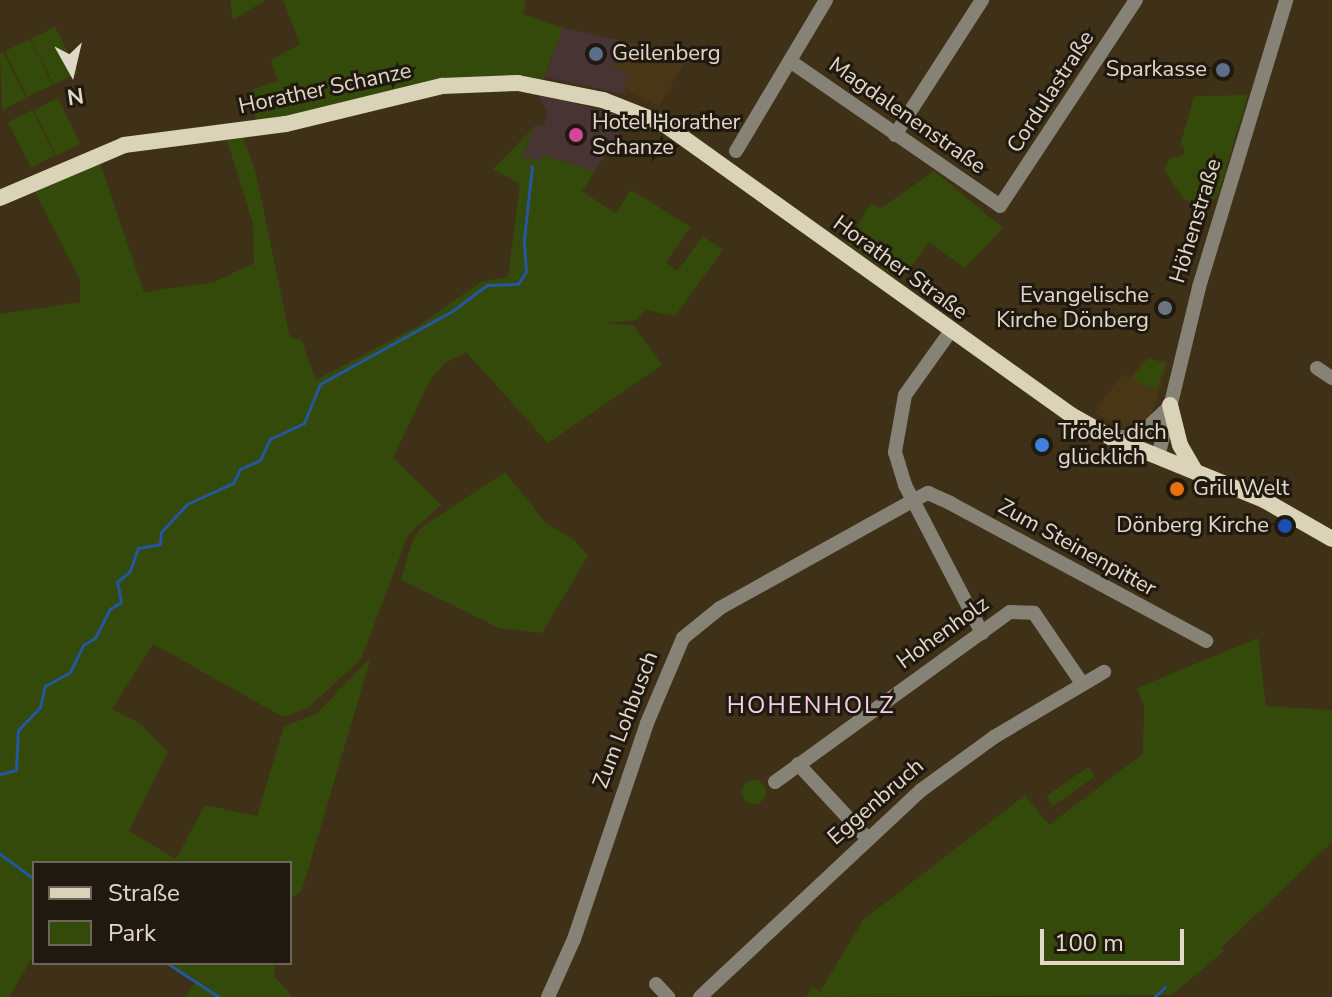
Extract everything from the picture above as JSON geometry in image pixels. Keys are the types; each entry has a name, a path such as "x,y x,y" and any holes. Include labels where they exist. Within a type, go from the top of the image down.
{"main road":[{"name":"Horather Schanze","path":"0,198 124,145 286,124 481,81 543,86 603,100 664,124"},
{"name":"Horather Straße","path":"664,124 950,332 1110,437 1264,500 1332,539"},
{"path":"1170,405 1180,445 1195,471"}],"street":[{"path":"736,151 826,0"},
{"path":"895,135 982,0"},
{"name":"Cordulastraße","path":"1000,206 1136,0"},
{"name":"Höhenstraße","path":"1158,457 1199,287 1286,0"},
{"name":"Magdalenenstraße","path":"790,61 1000,206"},
{"path":"950,332 900,408 895,452 914,500 982,633"},
{"path":"1317,368 1332,378"},
{"path":"1110,437 1137,437 1153,427 1170,405"},
{"name":"Zum Lohbusch","path":"548,997 574,939 647,723 683,638 720,608 928,493"},
{"name":"Zum Steinenpitter","path":"928,493 1206,641"},
{"name":"Hohenholz","path":"775,782 1010,612 1034,613 1081,682"},
{"name":"Eggenbruch","path":"700,997 866,837 965,757 1081,682 1104,672"},
{"path":"798,764 866,837"},
{"path":"656,984 668,997"}],"shaded area":[{"path":"563,28 627,42 613,66 630,76 623,88 628,95 545,77"},
{"path":"627,42 691,53 659,106 623,89 630,76 613,66"},
{"name":"Hotel Horather Schanze","path":"537,93 629,118 595,171 544,155 541,161 521,157 536,125 544,126 547,112"},
{"path":"1142,361 1168,361 1151,417 1127,428 1094,413 1122,374 1130,379"}],"green space":[{"path":"230,0 266,0 233,20"},
{"path":"283,0 526,0 523,14 563,28 543,81 518,79 256,123 252,90 278,81 271,60 300,44"},
{"path":"55,27 78,72 54,85 31,39"},
{"path":"30,39 52,85 27,97 5,51"},
{"path":"3,52 26,98 2,110 0,53"},
{"path":"1248,95 1218,196 1206,206 1184,200 1164,170 1169,159 1183,155 1185,148 1180,146 1194,96"},
{"path":"58,98 80,144 56,156 34,110"},
{"path":"32,110 55,155 31,168 8,122"},
{"path":"536,125 521,157 541,161 543,155 595,171 582,191 615,213 631,190 691,227 666,262 677,271 703,236 723,250 675,316 646,310 637,320 607,323 634,326 662,365 548,443 466,352 444,364 430,380 393,458 441,505 408,535 361,659 308,708 283,717 153,644 112,709 140,723 168,752 129,831 176,859 205,805 257,816 284,726 316,714 371,657 302,890 292,898 292,861 32,861 32,958 9,997 0,997 0,314 80,302 80,280 35,192 100,163 144,292 214,282 254,263 253,224 227,140 243,138 255,169 290,338 301,339 316,380 418,326 481,282 508,277 520,184 493,169"},
{"path":"934,171 1003,228 965,268 929,242 900,281 847,243 871,203 880,209"},
{"path":"1148,358 1165,363 1157,390 1132,380"},
{"path":"505,472 546,523 574,540 588,556 542,633 499,628 401,580 413,539 422,527"},
{"path":"1258,638 1266,706 1332,710 1332,842 1219,950 1225,950 1172,995 806,997 813,987 820,992 863,920 1025,795 1049,825 1143,754 1144,707 1137,688"},
{"path":"1088,767 1095,777 1053,806 1046,796"},
{"path":"754,780 763,783 766,792 763,801 754,804 745,801 742,792 745,783"},
{"path":"170,965 273,965 274,976 293,997 186,997 196,980"}],"waterway":[{"path":"0,774 16,770 18,730 40,707 45,686 70,672 83,645 95,638 110,609 121,602 117,582 130,571 138,548 160,544 161,532 187,504 233,483 240,469 260,460 270,439 304,423 320,384 452,311 487,285 518,284 526,271 524,239 532,166"},
{"path":"0,854 32,878"},
{"path":"170,965 219,997"},
{"path":"1154,997 1165,987"}],"place":[{"name":"Geilenberg","path":"596,54"},
{"name":"Sparkasse","path":"1223,70"},
{"name":"Hotel Horather Schanze","path":"576,135"},
{"name":"Evangelische Kirche Dönberg","path":"1165,308"},
{"name":"Trödel dich glücklich","path":"1042,445"},
{"name":"Grill Welt","path":"1177,489"},
{"name":"Dönberg Kirche","path":"1285,526"}],"district":[{"name":"HOHENHOLZ","path":"811,706"}]}
